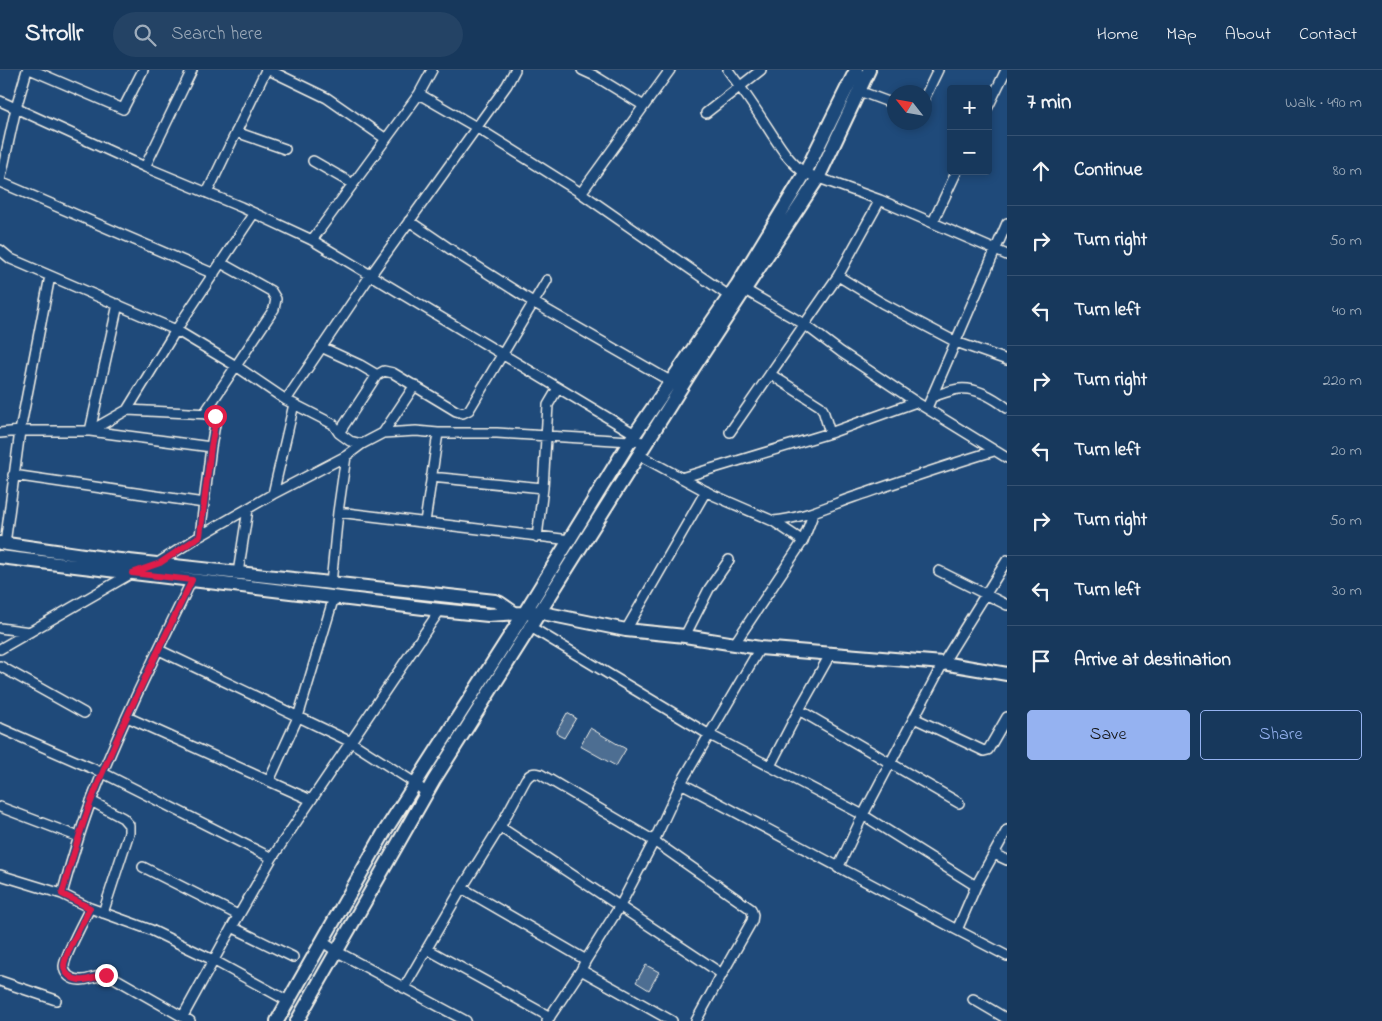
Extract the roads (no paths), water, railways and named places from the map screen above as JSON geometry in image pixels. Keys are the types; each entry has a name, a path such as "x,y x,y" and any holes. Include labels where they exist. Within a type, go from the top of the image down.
{"street":[{"path":"27,70 16,108 0,182 214,274"},
{"path":"32,70 123,109 143,70"},
{"path":"145,166 192,70"},
{"path":"206,193 268,70 327,98 386,139"},
{"path":"312,240 419,94 432,70"},
{"path":"273,494 290,402 321,348 370,276 507,85 515,70"},
{"path":"582,70 644,106"},
{"path":"581,193 670,70"},
{"path":"728,70 740,85 786,156 796,167 805,173 880,200 1007,255"},
{"path":"706,113 761,70"},
{"path":"297,1021 426,793 741,287 805,173 856,70"},
{"path":"278,1021 385,831 519,612 570,540 632,438 670,381 729,296 741,287 818,178 869,70"},
{"path":"931,85 938,70"},
{"path":"992,99 1006,70"},
{"path":"860,91 887,101"},
{"path":"419,94 476,127 581,193 729,296"},
{"path":"0,102 312,240 502,353 632,438"},
{"path":"236,132 285,149"},
{"path":"313,161 352,184"},
{"path":"933,222 955,175"},
{"path":"730,432 838,276 880,200"},
{"path":"90,431 128,410 176,330 254,213"},
{"path":"409,221 533,302 670,381"},
{"path":"928,408 1007,223"},
{"path":"0,250 11,259 176,330 236,366 290,402 333,424 350,441 362,444"},
{"path":"204,414 274,309 276,299 270,291 221,263"},
{"path":"50,276 20,430 3,544 111,559 238,573 440,610 488,614 538,612 626,630 685,636 760,648 943,663 1007,674"},
{"path":"838,276 882,303 956,342 1007,360"},
{"path":"340,433 377,375 384,371 393,373 456,411 463,413 469,410 547,280"},
{"path":"741,287 804,324 841,352 916,402 1007,458"},
{"path":"90,431 118,304"},
{"path":"321,348 360,365 377,375"},
{"path":"770,374 820,406 824,410 830,433"},
{"path":"383,433 414,385"},
{"path":"537,537 548,436 548,405 558,388"},
{"path":"932,397 952,390 968,389 989,396 1007,408"},
{"path":"681,478 830,433 916,402"},
{"path":"128,410 210,414 215,416 200,536"},
{"path":"0,433 20,430 90,431 211,447"},
{"path":"0,649 132,573 160,563 200,536 273,494 346,456 362,444 383,433 416,431 632,438 646,442"},
{"path":"425,522 438,433"},
{"path":"773,521 814,512 939,468 994,451"},
{"path":"638,455 706,492 773,521 803,541"},
{"path":"269,781 298,717 332,590 338,512 346,456"},
{"path":"13,475 204,502"},
{"path":"432,477 543,488"},
{"path":"626,630 706,492"},
{"path":"238,573 248,509"},
{"path":"338,512 570,540"},
{"path":"735,643 803,541 814,512"},
{"path":"0,558 192,580 495,601 519,612"},
{"path":"685,636 709,589 729,560"},
{"path":"838,868 863,815 943,663 1007,560"},
{"path":"938,571 987,593 1007,605"},
{"path":"62,894 79,837 103,773 127,717 192,580"},
{"path":"90,908 64,966 70,978 84,981 101,975 111,976 187,1019 213,960 272,858 440,610"},
{"path":"529,626 708,734 863,815 976,886"},
{"path":"0,628 30,632"},
{"path":"427,949 549,1019 620,906 708,734 760,648"},
{"path":"159,650 351,742 415,783 426,793"},
{"path":"770,766 831,653"},
{"path":"0,666 84,713"},
{"path":"799,710 892,762 959,803"},
{"path":"127,717 311,800"},
{"path":"914,718 984,751 988,750 1007,717"},
{"path":"0,728 103,773 272,858"},
{"path":"404,988 500,827 526,779 535,772 613,816 654,842 751,909 753,915 752,922 696,1021"},
{"path":"681,784 1007,956"},
{"path":"92,801 122,818 128,825 129,833 103,913"},
{"path":"0,806 79,837"},
{"path":"500,827 722,974"},
{"path":"957,930 976,886 1007,830"},
{"path":"994,854 1007,860"},
{"path":"143,866 238,915"},
{"path":"0,876 62,894 90,908 151,930 213,960 288,1001"},
{"path":"462,888 586,960"},
{"path":"232,927 293,957"},
{"path":"323,942 336,951 466,1021"},
{"path":"581,970 672,1021"},
{"path":"0,982 56,1000"},
{"path":"973,999 1007,1019"}]}
